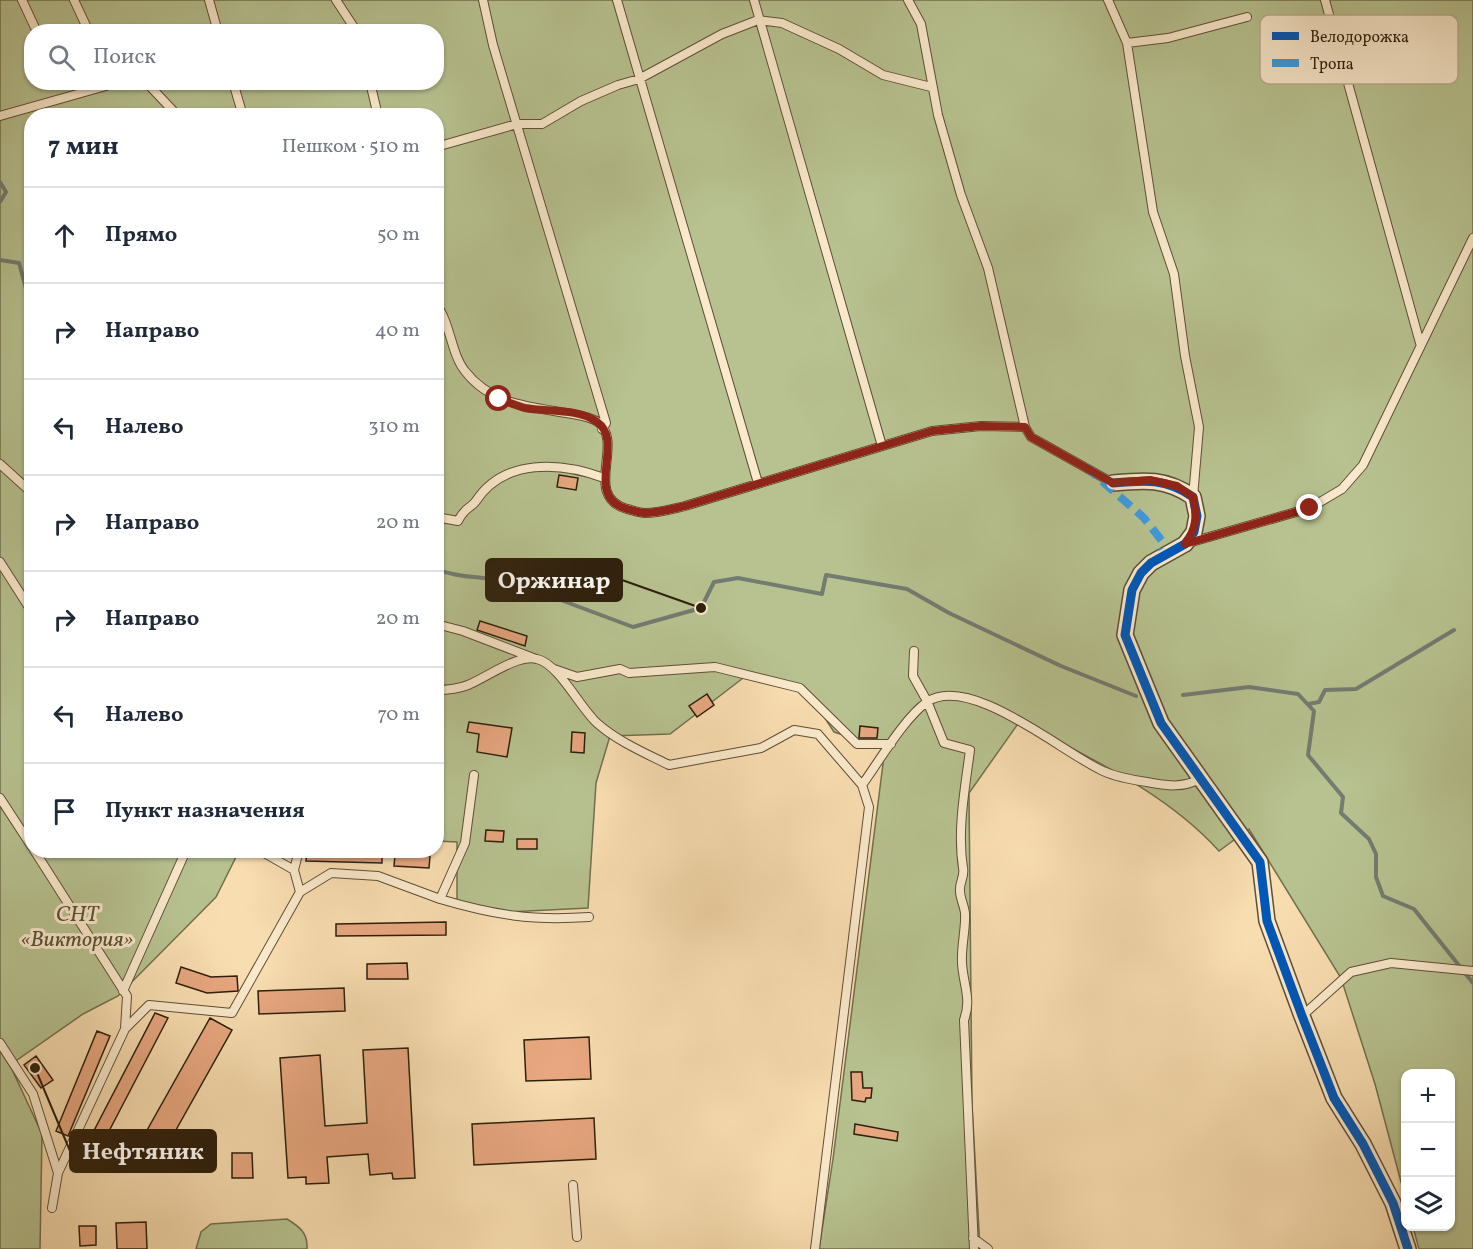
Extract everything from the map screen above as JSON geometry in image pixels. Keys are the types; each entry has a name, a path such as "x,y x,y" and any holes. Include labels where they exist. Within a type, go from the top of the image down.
{"street":[{"path":"1113,483 1150,480 1177,486 1193,497 1197,516 1194,532 1185,544 1151,563 1141,573 1132,591 1125,635 1161,723 1260,861 1267,921 1302,1016 1334,1098 1363,1144 1393,1203 1408,1249"}],"lane":[{"path":"22,0 33,24"},
{"path":"74,0 85,24"},
{"path":"209,0 216,24"},
{"path":"336,0 352,24"},
{"path":"483,0 493,45 606,423 602,429"},
{"path":"617,0 758,483"},
{"path":"754,0 882,446"},
{"path":"908,0 921,24 931,87 961,195 988,268 1025,427 1031,437 1113,483"},
{"path":"1108,0 1127,43 1153,212 1174,274 1185,356 1199,427 1193,497"},
{"path":"1325,0 1329,15"},
{"path":"1127,43 1168,38 1247,17"},
{"path":"444,145 517,124 542,124 581,101 618,85 639,79 722,34 758,20 782,23 839,49 883,75 931,87"},
{"path":"1348,84 1420,343"},
{"path":"28,108 92,90"},
{"path":"154,90 170,108"},
{"path":"235,90 241,108"},
{"path":"372,90 376,108"},
{"path":"0,116 24,109"},
{"path":"1185,544 1310,508 1342,489 1363,465 1420,343 1473,238"},
{"path":"444,318 450,329 463,370 477,384 499,399 524,408 578,415 598,422 606,435 608,456 604,478 608,494 619,506 643,513 685,506 932,431 981,426 1025,427"},
{"path":"0,464 24,486"},
{"path":"444,518 458,521 464,509 475,503 484,488 511,471 528,468 579,469 604,478"},
{"path":"0,562 24,600"},
{"path":"444,626 464,631 537,659 552,669 577,677 620,669 629,673 714,667 800,688 858,744 891,744"},
{"path":"914,651 913,676 927,701 944,742 970,750 961,831 961,862 964,870 959,890 965,916 963,971 968,988 968,1005 964,1020 974,1249"},
{"path":"444,689 469,685 500,669 524,660 537,659"},
{"path":"552,669 597,723 669,765 761,748 794,729 818,734 862,785 869,807 815,1249"},
{"path":"862,785 891,744 927,701 954,695 980,699 1104,771 1159,785 1186,787 1200,779"},
{"path":"440,899 465,843 474,775"},
{"path":"0,798 24,835"},
{"path":"39,858 127,996 125,1029"},
{"path":"123,991 181,858"},
{"path":"273,858 294,870"},
{"path":"297,858 294,870 300,892"},
{"path":"52,1208 58,1173 125,1029 148,1005 232,1013 300,892 331,873 378,876 440,899 492,914 548,920 589,917"},
{"path":"1302,1016 1351,972 1391,963 1451,971 1472,971"},
{"path":"0,1042 33,1094 58,1173"},
{"path":"573,1185 577,1237"},
{"path":"973,1239 988,1249"}],"green space":[{"name":"СНТ «Виктория»","path":"0,0 1473,0 1473,1249 1419,1249 1414,1231 1455,1231 1455,1069 1401,1069 1401,1182 1375,1084 1341,978 1249,829 1219,851 1198,830 1151,794 1126,778 1020,721 969,793 972,1104 980,1249 819,1249 833,1159 885,748 834,732 810,695 747,675 670,734 610,736 596,783 588,908 507,912 457,901 457,842 444,841 444,108 24,108 24,858 236,858 216,897 118,996 83,1014 10,1065 42,1134 40,1249 0,1249"},
{"path":"287,1219 302,1231 307,1249 196,1249 201,1232 211,1224"}],"building":[{"path":"559,475 578,478 576,490 557,487"},
{"path":"480,621 527,636 525,646 477,630"},
{"path":"707,694 714,705 697,717 689,706"},
{"path":"469,722 512,728 507,757 477,752 479,734 467,732"},
{"path":"860,726 878,728 877,738 859,738"},
{"path":"572,732 585,733 584,753 571,752"},
{"path":"486,830 504,831 503,842 485,841"},
{"path":"517,839 537,839 537,849 517,849"},
{"path":"306,858 382,858 382,863 306,861"},
{"path":"395,858 430,858 429,868 394,866"},
{"path":"446,922 446,935 336,936 336,924"},
{"path":"407,963 408,979 367,979 367,964"},
{"path":"181,967 211,977 237,976 238,991 207,993 176,983"},
{"path":"344,988 345,1011 259,1014 258,991"},
{"path":"155,1013 168,1018 96,1156 86,1151 86,1146"},
{"path":"210,1018 232,1030 154,1169 132,1157"},
{"path":"97,1031 110,1036 68,1136 56,1131"},
{"path":"589,1037 591,1079 526,1081 524,1040"},
{"path":"408,1048 415,1178 393,1179 392,1173 370,1175 368,1154 327,1157 329,1183 306,1184 306,1177 288,1178 280,1058 320,1055 325,1126 367,1123 363,1050"},
{"path":"36,1056 53,1080 41,1088 24,1065"},
{"path":"851,1072 862,1072 863,1088 872,1088 871,1098 866,1098 865,1102 852,1100"},
{"path":"594,1118 596,1159 474,1165 472,1124"},
{"path":"855,1124 898,1132 897,1141 854,1134"},
{"path":"232,1153 252,1153 253,1178 232,1178"},
{"path":"146,1222 147,1249 117,1249 116,1223"},
{"path":"79,1226 96,1226 96,1245 80,1246"}],"waterway":[{"path":"0,182 6,192 0,202"},
{"path":"0,260 19,263 24,281"},
{"path":"444,571 498,580 510,584 531,599 558,599 633,627 701,608 714,582 738,578 822,594 826,575 907,589 949,613 1061,666 1136,696"},
{"path":"1308,704 1319,702 1325,690 1356,689 1454,630"},
{"path":"1183,695 1249,687 1298,694 1314,711 1308,755 1343,797 1341,813 1369,839 1376,854 1376,877 1383,896 1414,909 1473,983"}],"marked path":[{"path":"1085,466 1144,518 1162,541 1163,557"}],"cycle path":[{"path":"1113,483 1135,481 1164,483 1193,497 1197,516 1194,532 1185,544 1151,563 1141,573 1132,590 1125,635 1161,723 1260,862 1267,921 1302,1016 1334,1098 1363,1144 1393,1203 1408,1249"}],"place":[{"name":"Оржинар","path":"701,608"},
{"name":"Нефтяник","path":"35,1068"}],"route":[{"path":"499,399 524,408 578,415 598,422 606,435 608,456 604,478 608,494 619,506 643,513 685,506 932,431 981,426 1025,427 1031,437 1113,483 1150,480 1177,486 1193,497 1197,516 1194,532 1185,544 1268,522 1310,508"}]}
